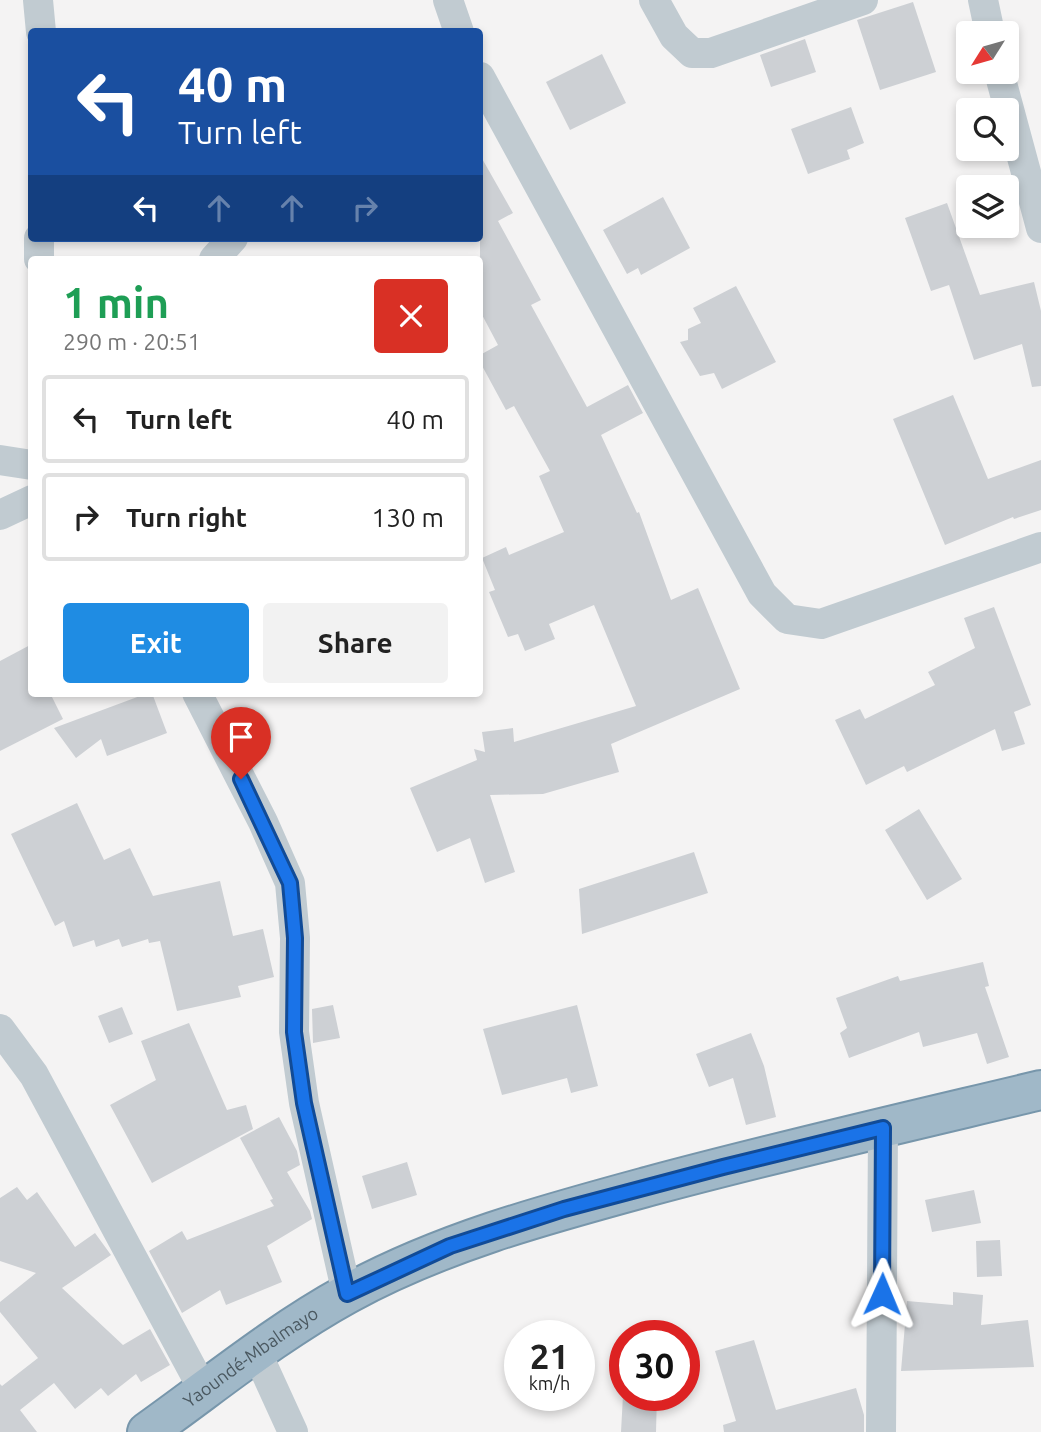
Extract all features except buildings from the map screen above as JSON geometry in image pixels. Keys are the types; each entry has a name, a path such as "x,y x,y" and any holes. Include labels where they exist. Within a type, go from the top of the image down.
{"highway":[{"name":"Yaoundé-Mbalmayo","path":"147,1432 256,1351 347,1294 450,1246 564,1209 723,1167 1041,1090"}],"street":[{"path":"38,0 41,28"},
{"path":"448,0 458,28"},
{"path":"654,0 674,36 692,52 711,52 863,0"},
{"path":"983,0 987,21"},
{"path":"483,82 762,594 787,619 821,624 1041,547"},
{"path":"1002,84 1041,228"},
{"path":"217,256 229,242"},
{"path":"0,460 28,464"},
{"path":"0,515 28,502"},
{"path":"199,697 263,822 290,883 295,938 294,1032 304,1103 347,1294"},
{"path":"0,1028 34,1075 204,1391"},
{"path":"881,1432 883,1128"},
{"path":"256,1351 293,1432"}],"route":[{"path":"241,779 290,883 295,938 294,1032 304,1103 347,1294 450,1246 564,1209 883,1128 882,1294"}]}
